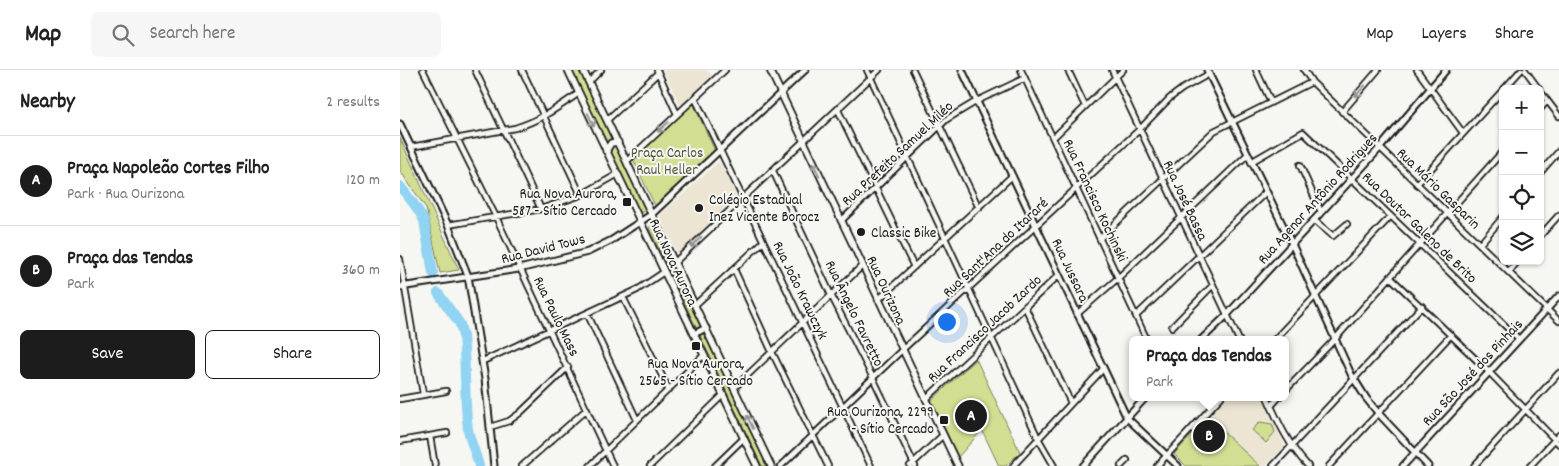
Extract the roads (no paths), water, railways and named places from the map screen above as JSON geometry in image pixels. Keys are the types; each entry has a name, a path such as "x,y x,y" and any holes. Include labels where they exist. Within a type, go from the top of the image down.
{"main road":[{"name":"Rua Nova Aurora","path":"568,70 757,466"},
{"name":"Rua Nova Aurora","path":"583,70 771,466"},
{"name":"Rua Ourizona","path":"770,70 958,466"},
{"path":"600,138 608,138 612,130"},
{"path":"606,151 611,143 618,142"}],"street":[{"name":"Rua Paulo Mass","path":"423,70 568,367 613,466"},
{"path":"475,70 541,209"},
{"path":"522,70 581,195"},
{"path":"589,82 601,70"},
{"path":"627,161 725,70"},
{"name":"Rua David Tows","path":"402,286 519,269 588,252 612,240 652,214 806,70"},
{"path":"867,70 1038,438 1054,466"},
{"path":"675,262 879,70"},
{"path":"913,70 979,208"},
{"name":"Rua Jussara","path":"962,70 1127,418 1178,466"},
{"name":"Rua Francisco Kochinski","path":"1021,70 1145,336"},
{"path":"1068,70 1085,106"},
{"name":"Rua José Bassa","path":"1112,70 1237,336"},
{"path":"1053,138 1124,70"},
{"path":"1256,70 1271,102"},
{"name":"Rua Mário Gasparin","path":"1304,70 1312,82 1379,149 1418,184 1559,321"},
{"path":"1342,112 1378,70"},
{"path":"1417,70 1463,133"},
{"name":"Rua Agenor Antônio Rodrigues","path":"1205,336 1379,149 1446,70"},
{"path":"1508,85 1523,70 1535,85"},
{"path":"607,120 657,72 677,114"},
{"path":"1208,72 1292,244 1354,379 1378,414 1428,466"},
{"name":"Rua Sant'Ana do Itararé","path":"781,466 902,350 1139,130 1170,98 1208,72"},
{"name":"Rua Prefeito Samuel Miléo","path":"841,221 960,110 1025,78"},
{"path":"1100,238 1214,131 1312,82"},
{"path":"411,147 504,130 530,123 544,117 579,93"},
{"path":"1418,184 1499,94"},
{"path":"1544,96 1559,116"},
{"name":"Rua João Krawczyk","path":"695,98 871,466"},
{"path":"1544,104 1547,100"},
{"path":"838,110 914,268"},
{"path":"400,124 448,225 468,276 483,362 494,466"},
{"name":"Rua Doutor Galeno de Brito","path":"1251,162 1303,132 1519,339"},
{"path":"1544,168 1559,151"},
{"path":"1077,314 1118,278 1248,154"},
{"path":"1289,386 1335,339 1499,156"},
{"path":"1300,165 1321,212"},
{"name":"Rua Ângelo Favretto","path":"773,171 913,465"},
{"path":"448,225 541,209 581,195 618,174"},
{"path":"878,300 1012,176"},
{"path":"1136,316 1266,192"},
{"path":"1544,232 1559,215"},
{"path":"1278,336 1390,217"},
{"path":"1314,220 1333,236 1347,224"},
{"path":"1480,244 1500,220"},
{"path":"695,305 764,242"},
{"path":"400,259 402,286 423,394"},
{"path":"1509,272 1515,265"},
{"path":"734,388 862,266"},
{"path":"734,270 828,466"},
{"path":"483,362 637,290 664,272"},
{"name":"Rua Francisco Jacob Zardo","path":"926,399 1059,275"},
{"path":"1390,277 1557,437 1559,444"},
{"path":"1172,327 1213,285"},
{"name":"Rua São José dos Pinhais","path":"1403,466 1559,296"},
{"path":"622,297 669,390"},
{"path":"1272,466 1422,306"},
{"path":"1025,307 1071,404"},
{"path":"587,313 638,420"},
{"path":"694,334 706,328"},
{"path":"1329,466 1451,335"},
{"path":"590,466 704,355"},
{"path":"490,427 509,421 520,413 568,367"},
{"path":"1013,466 1103,369"},
{"path":"1474,466 1559,373"},
{"path":"400,399 446,391"},
{"path":"650,466 723,395"},
{"path":"1083,466 1142,401"},
{"path":"1157,466 1217,401"},
{"path":"1268,401 1292,446 1308,466"},
{"path":"1271,406 1275,401"},
{"path":"522,466 587,409"},
{"path":"400,441 447,433"},
{"path":"913,465 943,435"},
{"path":"430,436 435,466"},
{"path":"1530,466 1557,437"},
{"path":"715,466 744,438"},
{"path":"1121,466 1127,460"}],"waterway":[{"path":"400,186 424,221 433,273"},
{"path":"438,293 460,324 463,336 468,429 479,466"}],"place":[{"name":"Rua Nova Aurora, 587 - Sítio Cercado","path":"627,202"},
{"name":"Colégio Estadual Inez Vicente Borocz","path":"699,208"},
{"name":"Classic Bike","path":"861,232"},
{"name":"Rua Nova Aurora, 2565 - Sítio Cercado","path":"696,346"},
{"name":"Praça Napoleão Cortes Filho","path":"971,416"},
{"name":"Rua Ourizona, 2299 - Sítio Cercado","path":"944,420"},
{"name":"Praça das Tendas","path":"1209,436"}],"park label":[{"name":"Praça Carlos Raul Heller","path":"667,160"}]}
